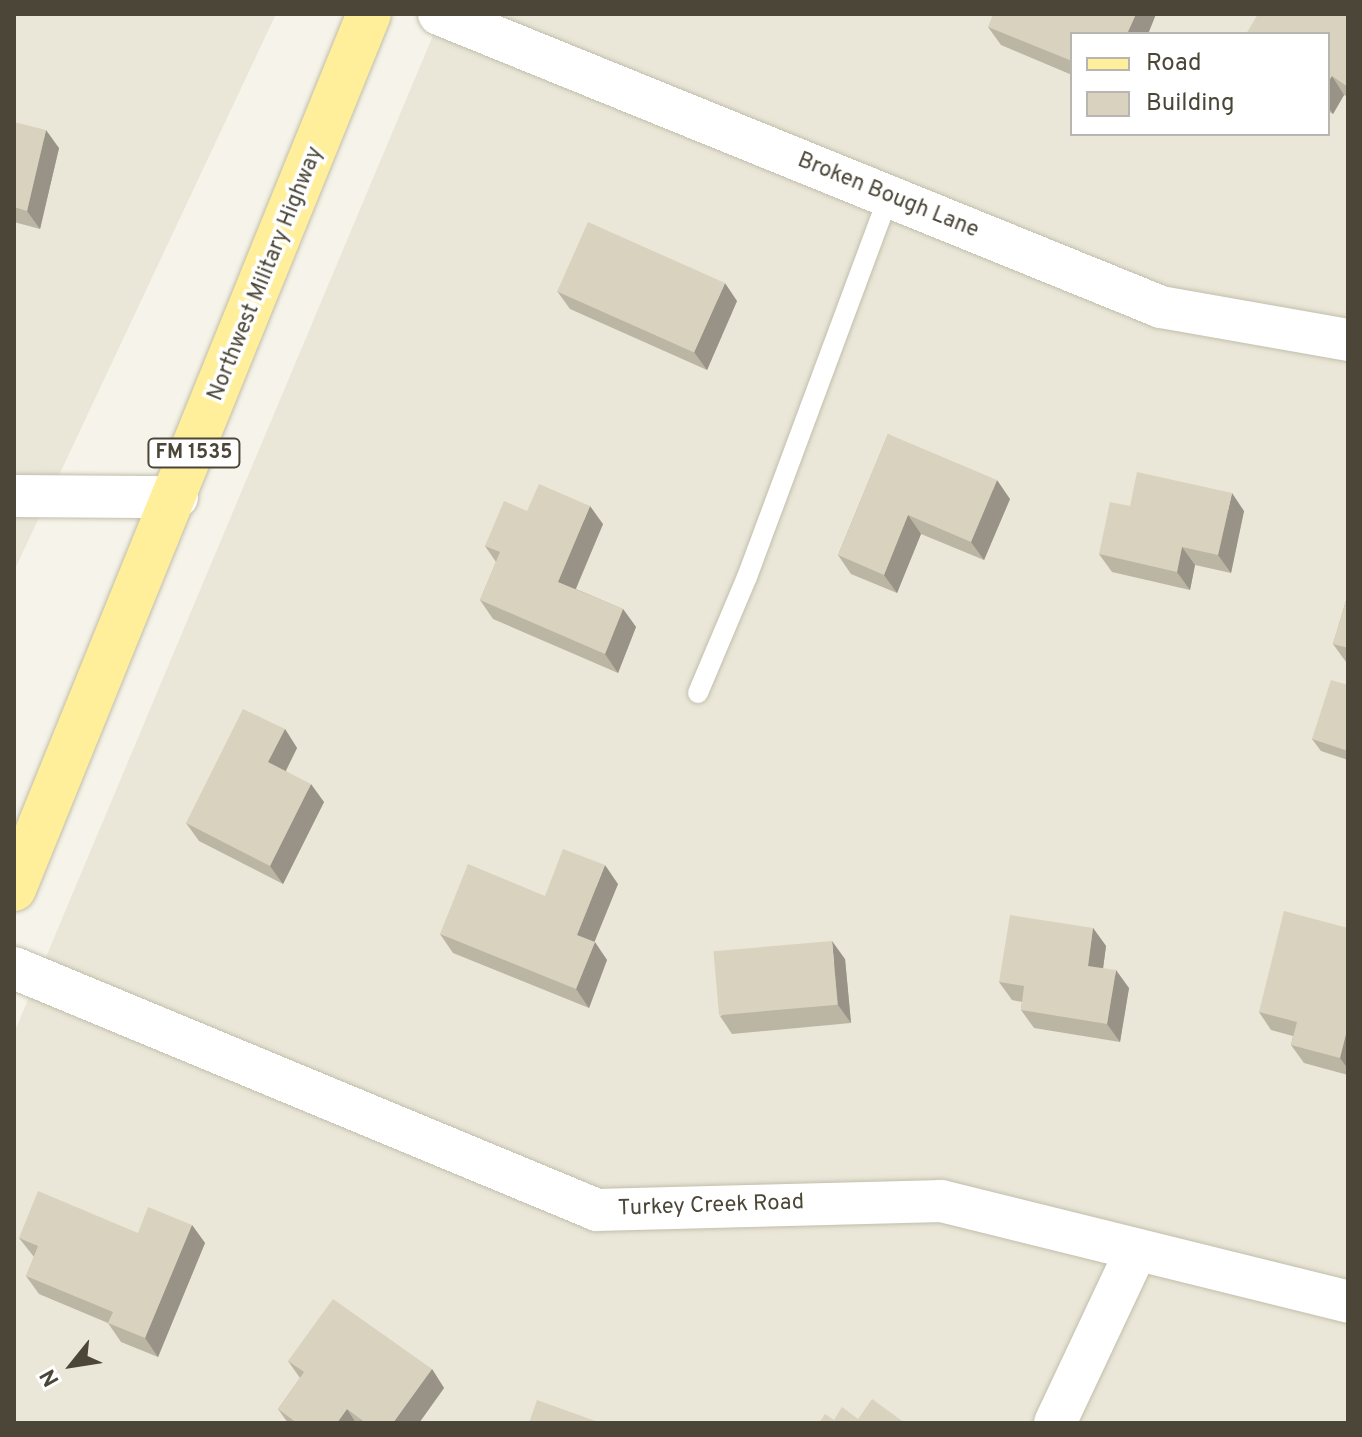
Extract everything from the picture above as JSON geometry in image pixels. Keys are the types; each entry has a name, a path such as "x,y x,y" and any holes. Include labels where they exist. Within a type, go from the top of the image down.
{"main road":[{"name":"Northwest Military Highway","path":"14,889 177,497 369,14"}],"street":[{"name":"Broken Bough Lane","path":"439,14 1161,307 1348,340"},
{"path":"14,496 177,497"},
{"name":"Turkey Creek Road","path":"14,968 597,1210 941,1201 1348,1302"},
{"path":"1055,1423 1136,1251"}],"lane":[{"path":"698,693 747,577 889,196"}],"shaded area":[{"path":"14,14 276,14 14,571"},
{"path":"442,14 1348,14 1348,1423 14,1423 14,1033"}],"building":[{"path":"993,14 1136,14 1128,32 1070,32 1070,60 988,27"},
{"path":"1258,14 1348,14 1348,87 1332,76 1330,79 1330,32 1247,32"},
{"path":"14,122 46,130 27,211 14,207"},
{"path":"588,222 725,283 694,352 557,291"},
{"path":"888,434 997,480 971,542 908,515 884,575 838,555"},
{"path":"1137,472 1232,493 1218,555 1182,547 1177,572 1099,554 1110,502 1130,506"},
{"path":"539,484 590,506 558,582 623,609 605,654 480,600 500,552 485,546 504,501 527,511"},
{"path":"1348,594 1348,648 1333,644"},
{"path":"1331,680 1348,685 1348,751 1312,739"},
{"path":"243,709 285,729 268,762 311,784 270,866 186,823"},
{"path":"563,849 605,865 577,935 595,942 576,989 440,934 468,864 545,896"},
{"path":"1284,911 1348,928 1348,1026 1340,1058 1291,1045 1297,1022 1259,1012"},
{"path":"1010,915 1093,928 1088,966 1116,970 1107,1024 1021,1010 1024,986 999,982"},
{"path":"832,941 838,1005 719,1015 713,951"},
{"path":"38,1191 138,1233 148,1207 192,1225 145,1338 108,1323 113,1312 26,1276 38,1246 19,1238"},
{"path":"333,1299 432,1369 393,1423 366,1423 347,1409 337,1423 297,1423 278,1409 304,1372 288,1361"},
{"path":"872,1399 905,1423 819,1423 825,1414 834,1420 842,1407 858,1419"},
{"path":"537,1400 601,1423 529,1423"}]}
